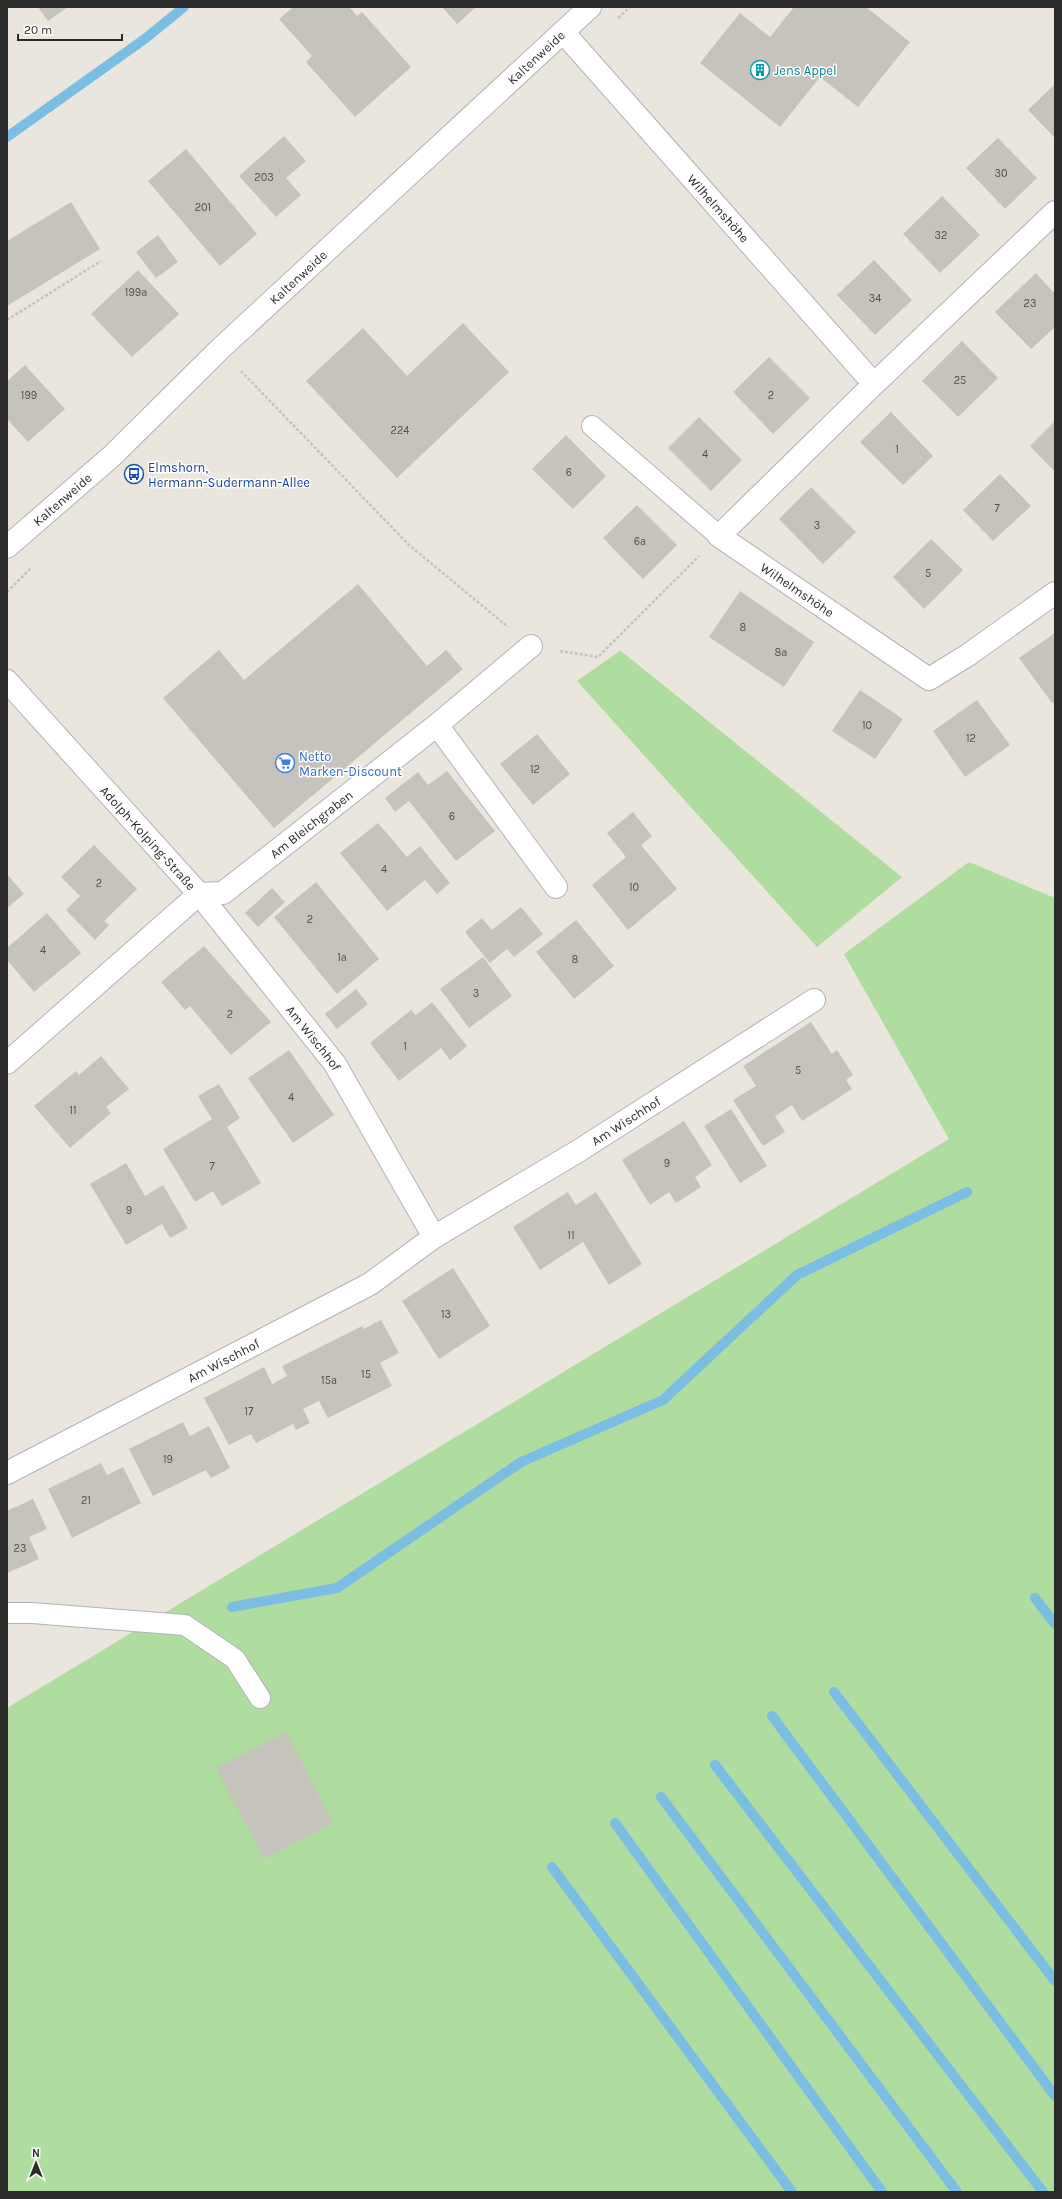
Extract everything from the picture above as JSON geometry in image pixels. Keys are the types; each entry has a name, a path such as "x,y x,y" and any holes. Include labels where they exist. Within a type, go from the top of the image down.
{"street":[{"name":"Kaltenweide","path":"7,547 113,455 220,349 590,7"},
{"name":"Wilhelmshöhe","path":"563,32 874,384"},
{"path":"719,536 874,384 1055,212"},
{"name":"Wilhelmshöhe","path":"719,536 929,679 968,655 1055,593"},
{"name":"Am Bleichgraben","path":"198,894 223,893 437,726 531,646"},
{"name":"Adolph-Kolping-Straße","path":"7,681 198,894 7,1063"},
{"path":"437,726 556,887"},
{"name":"Am Wischhof","path":"198,894 335,1064 434,1236"},
{"name":"Am Wischhof","path":"7,1473 370,1284 434,1236 580,1150 814,1000"}],"lane":[{"path":"592,426 719,536"},
{"path":"7,1613 32,1613 185,1626 235,1659 260,1698"}],"path":[{"path":"7,320 101,261"},
{"path":"220,349 409,545 531,646 598,657 719,536"}],"green space":[{"path":"621,650 902,877 817,947 577,681"},
{"path":"969,862 1055,898 1055,2192 7,2192 7,1708 949,1139 844,954"}],"building":[{"path":"38,7 68,7 48,21"},
{"path":"293,7 349,7 357,16 362,12 411,67 355,117 306,62 312,56 279,19"},
{"path":"442,7 476,7 457,24"},
{"path":"794,7 866,7 910,42 858,107 820,77 780,127 700,63 740,13 770,37"},
{"path":"1055,84 1055,138 1028,110"},
{"path":"284,136 306,161 286,178 301,195 276,217 239,176"},
{"path":"998,138 1037,178 1005,209 966,168"},
{"path":"186,149 257,234 220,266 148,181"},
{"path":"942,196 980,235 940,273 903,234"},
{"path":"71,202 100,249 7,306 7,241"},
{"path":"158,235 178,262 156,278 136,252"},
{"path":"874,260 912,300 875,335 837,295"},
{"path":"138,270 179,314 132,357 91,314"},
{"path":"1036,273 1055,294 1055,327 1031,349 995,312"},
{"path":"463,323 509,372 397,478 306,381 363,328 407,376"},
{"path":"962,341 998,378 958,417 922,381"},
{"path":"769,357 810,398 773,434 733,392"},
{"path":"25,365 65,409 28,442 7,419 7,381"},
{"path":"891,412 933,456 903,485 860,442"},
{"path":"699,417 742,460 711,491 668,448"},
{"path":"1055,421 1055,472 1030,446"},
{"path":"566,435 606,476 573,509 532,469"},
{"path":"1000,474 1031,506 993,541 963,510"},
{"path":"811,487 856,532 823,564 779,519"},
{"path":"637,505 677,545 643,579 603,538"},
{"path":"931,539 963,570 924,609 893,577"},
{"name":"Netto Marken-Discount","path":"358,584 427,666 446,650 463,669 274,828 163,698 219,650 244,680"},
{"path":"740,591 814,642 784,687 709,637"},
{"path":"1055,633 1055,701 1052,703 1019,658"},
{"path":"860,690 903,719 875,759 832,731"},
{"path":"977,700 1010,745 965,777 933,731"},
{"path":"537,734 570,774 533,805 500,764"},
{"path":"447,771 495,831 456,861 409,801 395,812 385,798 418,772 428,785"},
{"path":"633,812 652,836 641,845 677,889 628,930 592,885 626,857 607,833"},
{"path":"378,823 407,857 420,846 450,883 437,894 425,880 387,911 340,853"},
{"path":"94,845 137,889 104,921 109,925 95,940 66,910 80,896 61,877"},
{"path":"7,874 24,894 7,908"},
{"path":"316,882 379,959 337,994 274,917"},
{"path":"272,888 285,902 258,927 245,913"},
{"path":"521,907 543,934 514,957 507,949 490,963 465,932 482,918 492,930"},
{"path":"47,913 81,953 34,992 7,960 7,948"},
{"path":"576,920 614,966 574,999 536,952"},
{"path":"204,946 271,1022 231,1055 190,1006 185,1010 161,982"},
{"path":"483,957 512,996 469,1028 440,989"},
{"path":"356,989 368,1004 337,1029 325,1014"},
{"path":"432,1002 467,1046 450,1060 441,1048 399,1081 370,1043 411,1010 416,1015"},
{"path":"811,1022 832,1054 837,1050 853,1075 846,1080 852,1089 802,1121 792,1105 775,1116 785,1132 763,1146 733,1100 756,1086 743,1066"},
{"path":"289,1050 334,1115 293,1143 248,1078"},
{"path":"101,1056 129,1089 106,1107 111,1113 70,1148 34,1106 76,1071 79,1075"},
{"path":"219,1084 240,1118 227,1127 261,1183 222,1206 213,1191 195,1202 163,1149 212,1119 198,1096"},
{"path":"731,1109 767,1166 740,1183 704,1126"},
{"path":"684,1121 712,1165 695,1177 701,1187 676,1203 669,1192 650,1205 622,1160"},
{"path":"126,1163 145,1196 163,1185 188,1228 170,1238 162,1224 126,1245 90,1184"},
{"path":"568,1192 576,1205 596,1192 642,1264 609,1285 583,1242 540,1270 513,1227"},
{"path":"453,1268 490,1326 439,1359 402,1301"},
{"path":"381,1320 399,1353 380,1363 392,1386 328,1418 319,1401 303,1409 310,1423 296,1430 293,1424 256,1443 251,1434 229,1445 204,1398 264,1367 272,1384 287,1376 282,1366 362,1326 364,1329"},
{"path":"183,1422 190,1436 209,1426 230,1468 211,1478 206,1470 153,1496 129,1449"},
{"path":"101,1463 107,1475 123,1467 141,1503 72,1538 48,1489"},
{"path":"33,1499 47,1529 29,1537 39,1559 7,1573 7,1511"},
{"path":"286,1732 333,1823 264,1859 216,1768"}],"waterway":[{"path":"7,137 146,38 184,7"},
{"path":"232,1607 337,1588 521,1462 663,1400 797,1275 967,1192"},
{"path":"1035,1598 1055,1624"},
{"path":"834,1692 1055,1981"},
{"path":"772,1716 1055,2096"},
{"path":"715,1765 1043,2192"},
{"path":"661,1797 957,2192"},
{"path":"615,1823 882,2192"},
{"path":"552,1867 792,2192"}],"place":[{"name":"Jens Appel","path":"760,70"},
{"name":"Elmshorn, Hermann-Sudermann-Allee","path":"134,474"},
{"name":"Netto Marken-Discount","path":"285,763"}]}
